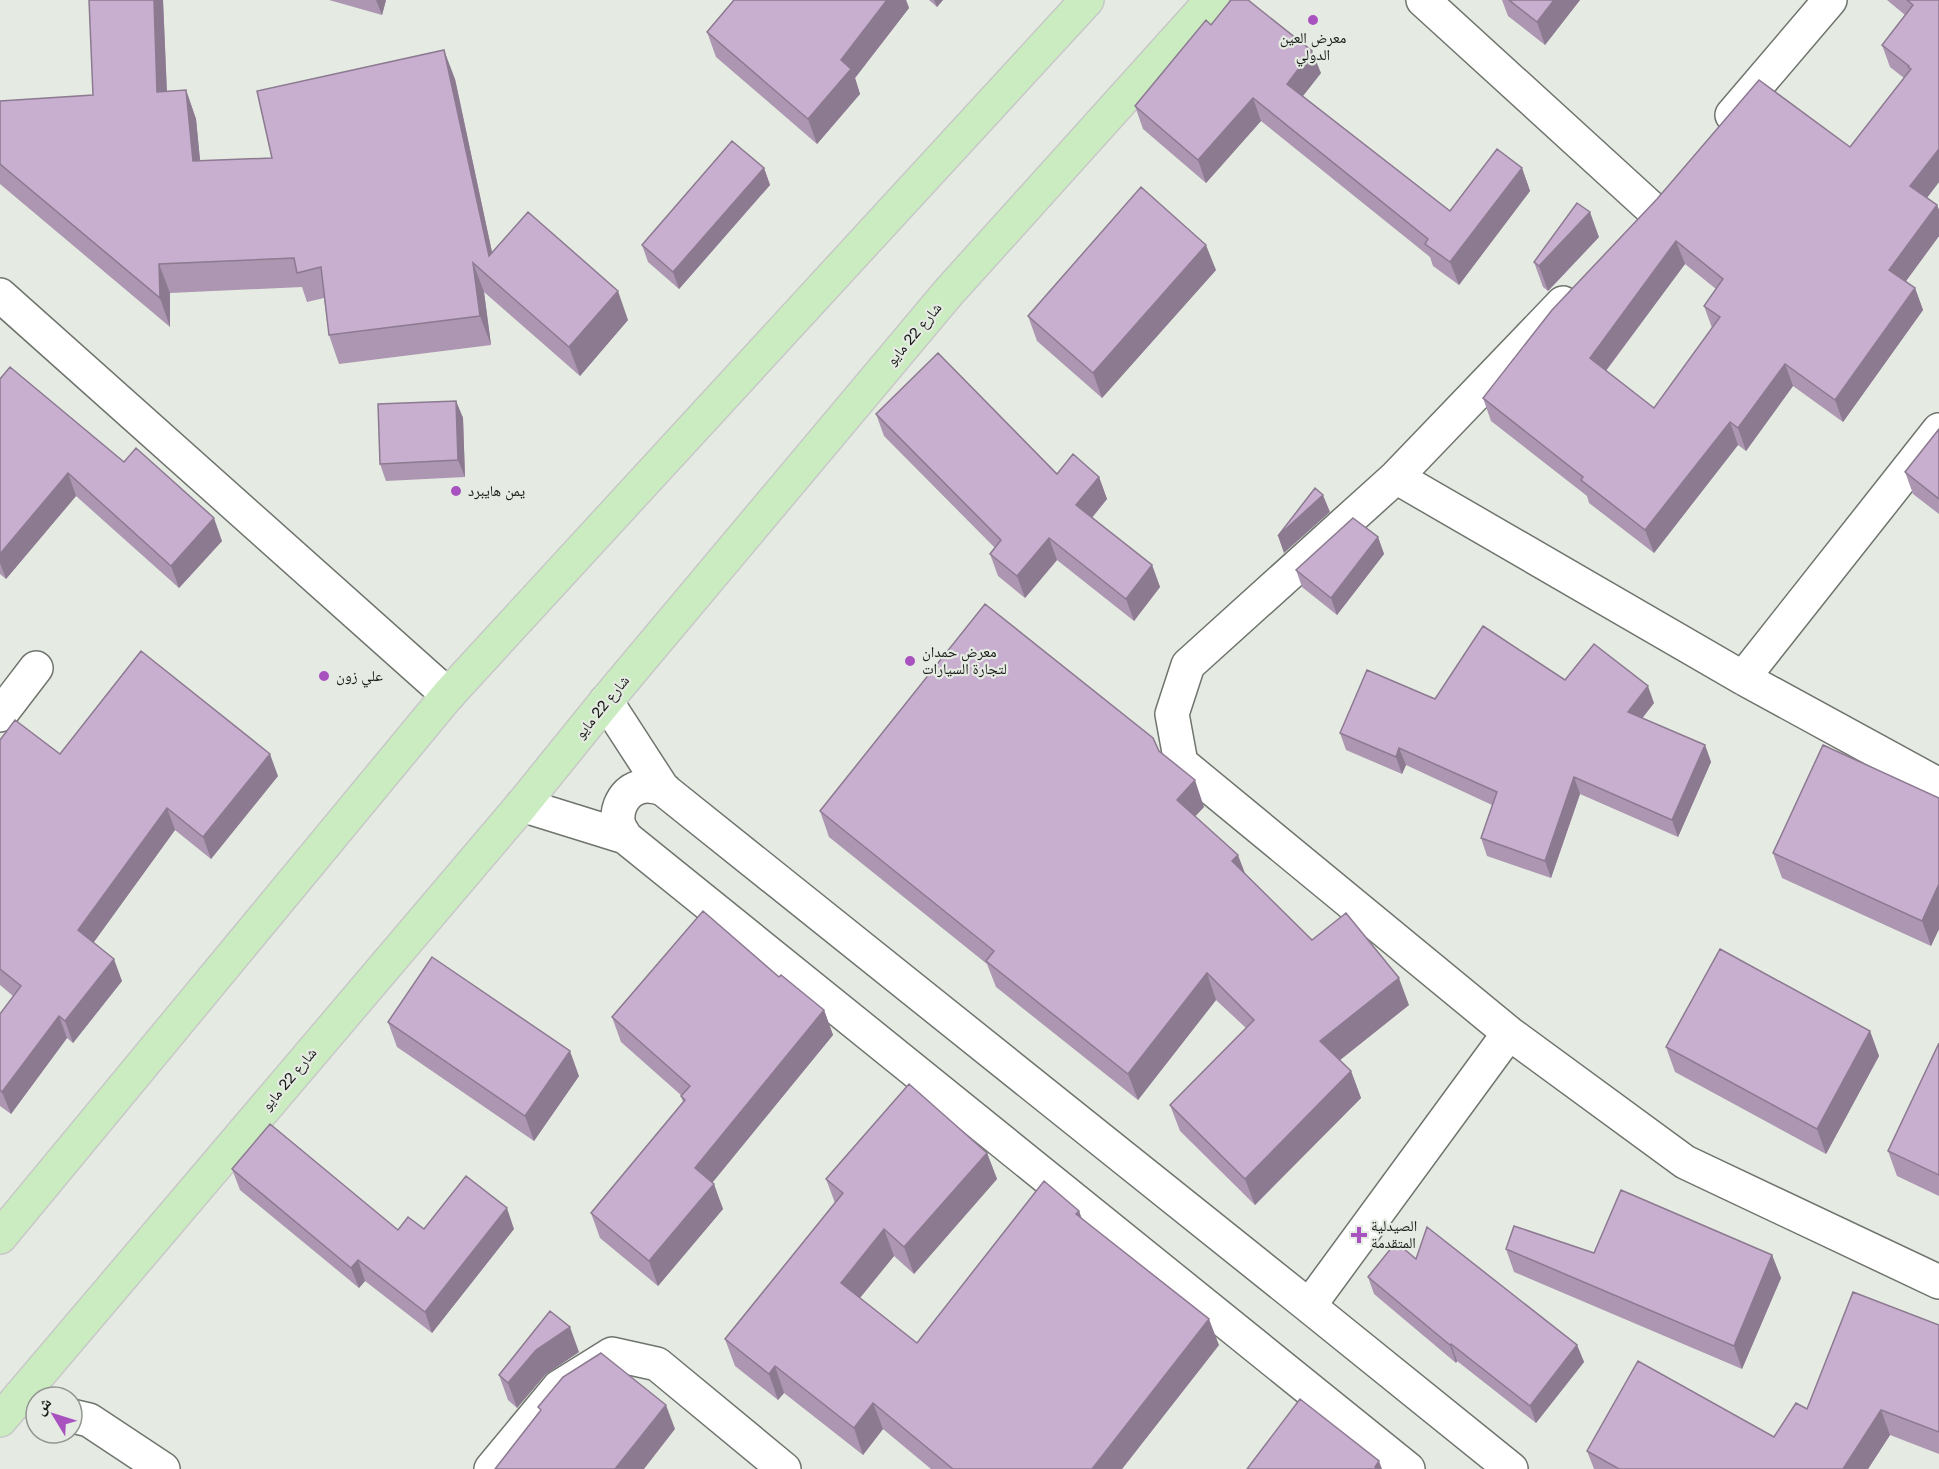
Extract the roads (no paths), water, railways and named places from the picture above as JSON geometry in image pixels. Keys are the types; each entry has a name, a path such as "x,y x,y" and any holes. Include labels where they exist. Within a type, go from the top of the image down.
{"main road":[{"path":"0,1238 448,695 1087,0"},
{"name":"شارع 22 مايو","path":"13,1407 522,805 606,701 948,293 1212,0"}],"street":[{"path":"1423,0 1652,209"},
{"path":"1714,136 1830,0"},
{"path":"1586,278 1396,477 1188,665 1172,714 1181,763 1509,1033 1685,1162 1939,1282"},
{"path":"0,295 448,695"},
{"path":"1743,678 1939,430"},
{"path":"1396,477 1743,678 1939,785"},
{"path":"0,715 36,668"},
{"path":"606,701 664,790"},
{"path":"1408,1469 626,838 618,825 618,811 624,796 633,789 643,786 654,786 664,790 1511,1469"},
{"path":"522,805 626,838"},
{"path":"1310,1306 1509,1033"},
{"path":"491,1469 559,1388 612,1354 657,1364 784,1469"},
{"path":"84,1419 163,1469"}],"place":[{"name":"معرض العين الدولي","path":"1313,20"},
{"name":"يمن هايبرد","path":"456,491"},
{"name":"معرض حمدان لتجارة السيارات","path":"910,661"},
{"name":"علي زون","path":"324,676"},
{"name":"الصيدلية المتقدمة","path":"1359,1235"}]}
